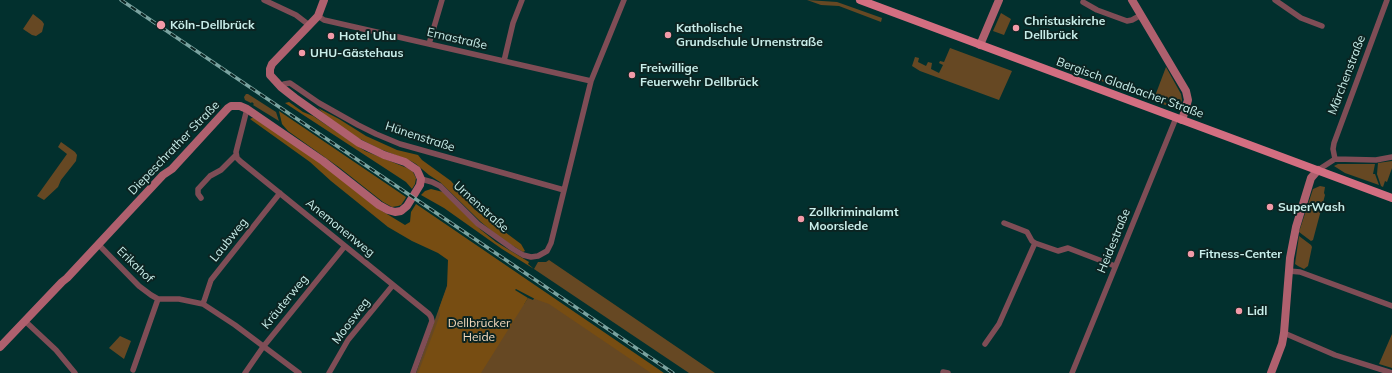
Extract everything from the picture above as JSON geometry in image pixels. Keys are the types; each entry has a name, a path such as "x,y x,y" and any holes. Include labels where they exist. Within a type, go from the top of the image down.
{"main road":[{"name":"Bergisch Gladbacher Straße","path":"860,0 1392,198"}],"street":[{"path":"264,0 296,15 309,25 318,16 324,0"},
{"path":"428,44 442,0"},
{"path":"504,61 513,23 522,0"},
{"name":"Urnenstraße","path":"309,25 275,61 270,70 272,78 294,98 359,143 372,150 412,166 417,170 421,179 440,186 490,234 523,255 531,257 543,254 550,248 591,81 624,0"},
{"path":"980,45 999,0"},
{"path":"1132,0 1188,95 1187,105 1179,119"},
{"path":"1275,0 1301,18 1322,26"},
{"name":"Märchenstraße","path":"1335,159 1333,149 1334,143 1387,0"},
{"path":"1083,2 1097,10 1127,21 1141,15"},
{"name":"Ernastraße","path":"318,16 324,20 591,81"},
{"name":"Hünenstraße","path":"281,87 284,84 290,83 319,103 358,125 400,144 564,190"},
{"name":"Diepeschrather Straße","path":"0,347 62,282 68,278 98,244 228,108 235,105 247,109"},
{"path":"201,198 198,194 198,189 210,176 221,170 236,155 247,109 323,161 379,205 388,210 395,212 407,206 417,192 421,179"},
{"name":"Heidestraße","path":"1072,373 1115,266 1179,119"},
{"name":"Anemonenweg","path":"236,155 240,161 429,314 432,321 413,373"},
{"path":"1271,373 1282,344 1292,249 1311,178 1318,170 1335,159 1362,161 1392,157"},
{"name":"Laubweg","path":"202,304 211,280 280,193"},
{"path":"1004,223 1027,232 1032,241 1035,243 1058,251 1068,248 1115,266"},
{"path":"985,344 999,324 1035,243"},
{"name":"Erikahof","path":"98,244 139,286 151,295 158,299 179,299 202,304"},
{"name":"Kräuterweg","path":"244,373 263,346 345,246"},
{"path":"1289,271 1300,272 1392,306"},
{"name":"Moosweg","path":"329,373 348,340 393,285"},
{"name":"Erikahof","path":"133,370 158,299"},
{"path":"202,304 235,325 299,373"},
{"path":"25,321 66,361 75,373"},
{"path":"1284,333 1336,354 1392,373"}],"green space":[{"path":"807,0 837,2 882,18 881,22 839,6 821,5"},
{"path":"1001,13 1011,19 1004,35 993,31"},
{"path":"33,14 44,24 42,32 36,36 23,29"},
{"path":"950,48 1012,71 999,100 920,71 912,66 915,57 919,58 918,62 926,66 928,62 932,63 931,69 939,73 943,65 939,63 940,61 944,62"},
{"path":"1056,62 1169,104 1168,106 1056,64"},
{"path":"1166,67 1181,94 1182,100 1180,105 1155,96"},
{"path":"246,94 276,112 279,121 253,105 254,104 252,102 251,103 245,100 244,97"},
{"path":"289,102 303,112 313,116 365,151 407,168 413,172 416,178 412,189 406,182 285,103"},
{"path":"318,108 366,136 397,150 418,155 422,160 451,181 474,209 521,244 525,251 523,252 500,238 481,222 440,182 416,164 358,138 326,116"},
{"path":"279,111 406,197 401,205 392,207 383,202 340,168 288,131 282,124"},
{"path":"252,118 327,167 382,211 405,225 410,222 411,212 416,204 664,373 651,373 549,304 535,299 516,289 515,290 528,298 481,373 418,373 440,315 439,309 447,287 448,260 438,253 412,241 388,227 310,162 250,119"},
{"path":"61,142 75,152 77,155 76,161 61,180 58,187 44,200 37,196 67,154 58,147"},
{"path":"1392,161 1392,168 1387,182 1385,181 1383,187 1381,186 1377,174 1378,163"},
{"path":"1338,164 1375,164 1373,174 1375,174 1379,185 1345,173 1334,166"},
{"path":"1320,186 1325,187 1325,195 1313,240 1311,241 1299,232 1313,189"},
{"path":"431,189 443,192 481,230 496,242 529,262 528,264 534,269 502,249 444,208 421,195 425,191"},
{"path":"1299,236 1312,247 1308,266 1304,269 1295,264"},
{"path":"549,260 715,373 689,373 534,269 538,262 546,262"},
{"name":"Dellbrücker Heide","path":"454,266 524,304 528,298 533,300 539,291 656,373 416,373"},
{"path":"1392,334 1392,368 1379,364"},
{"path":"120,336 131,341 124,359 109,348"}],"railway":[{"path":"121,0 673,373"}],"place":[{"name":"Köln-Dellbrück","path":"161,25"},
{"name":"Christuskirche Dellbrück","path":"1016,28"},
{"name":"Katholische Grundschule Urnenstraße","path":"668,35"},
{"name":"Hotel Uhu","path":"331,36"},
{"name":"UHU-Gästehaus","path":"302,53"},
{"name":"Freiwillige Feuerwehr Dellbrück","path":"632,75"},
{"name":"SuperWash","path":"1270,207"},
{"name":"Zollkriminalamt Moorslede","path":"801,219"},
{"name":"Fitness-Center","path":"1191,254"},
{"name":"Lidl","path":"1239,311"}]}
